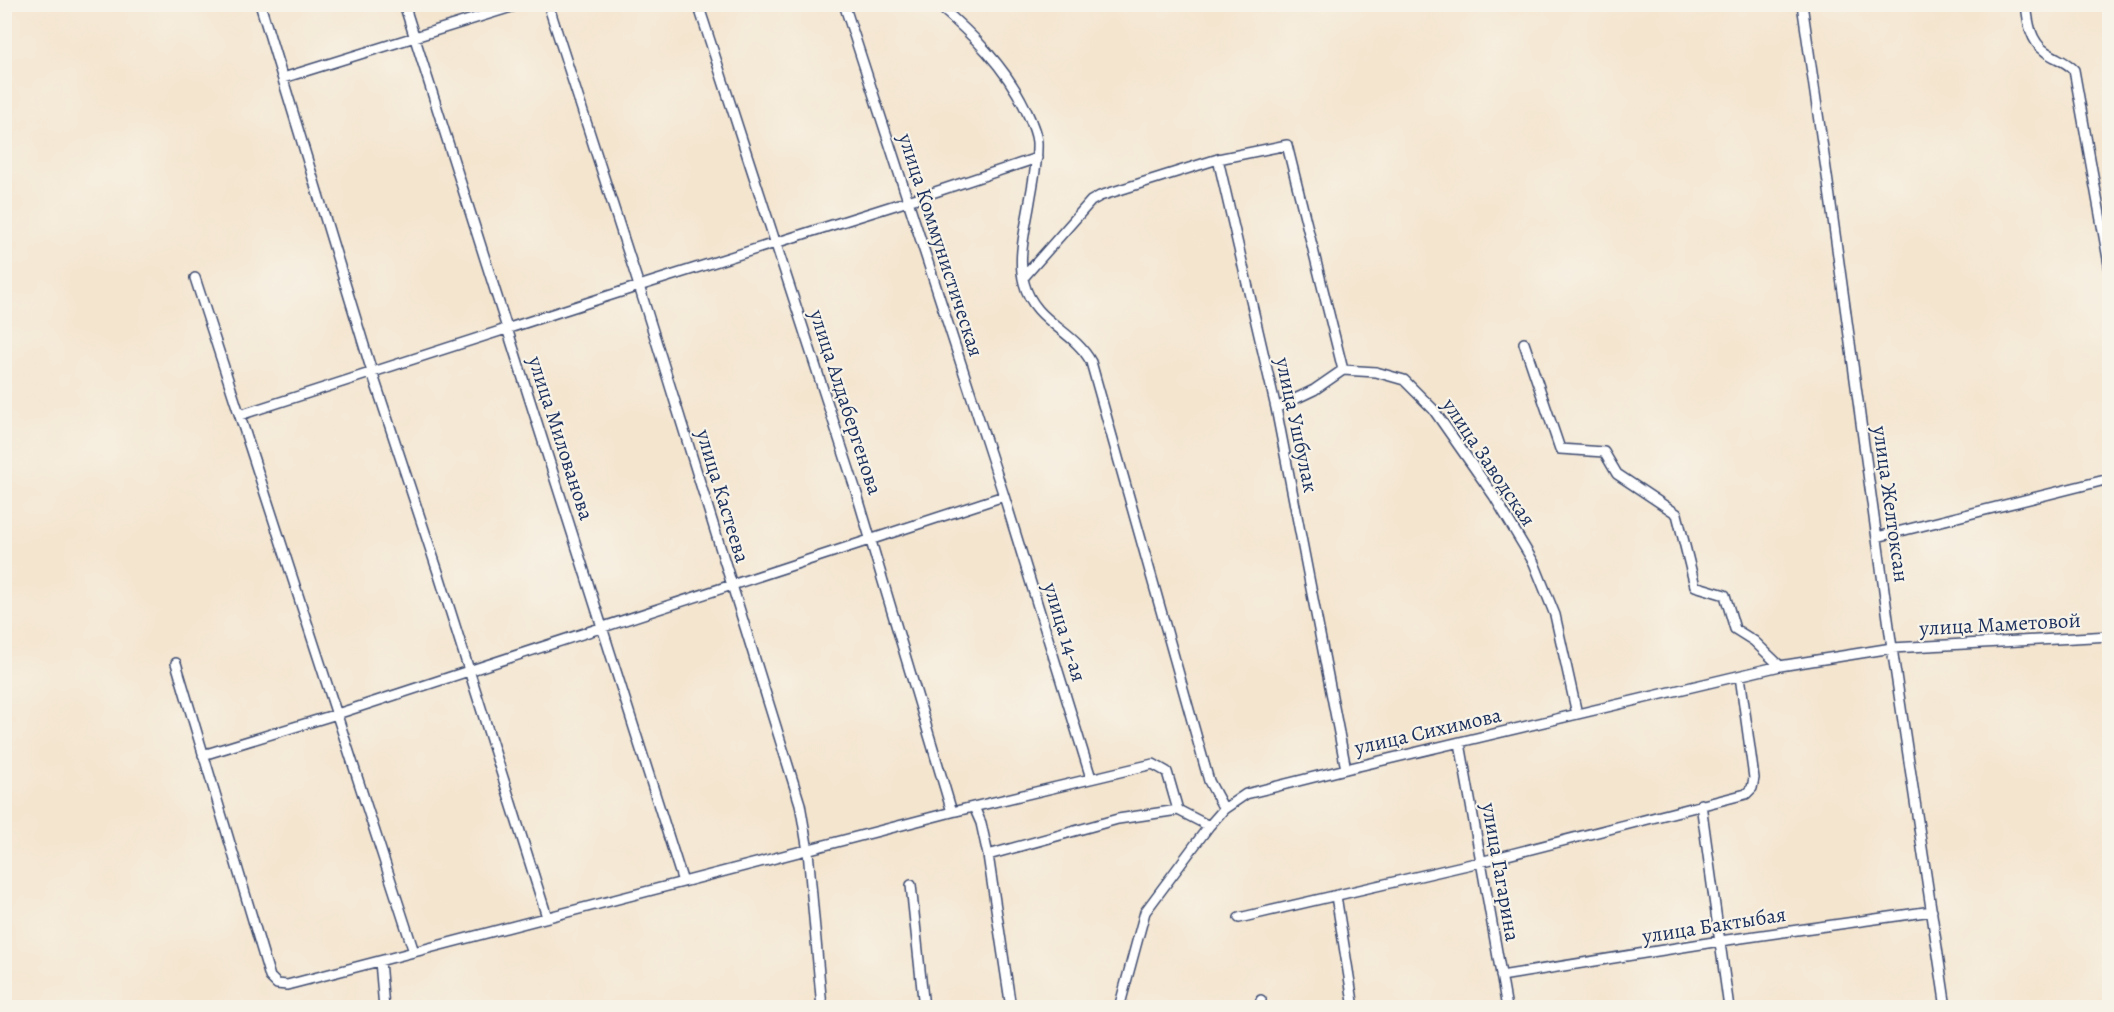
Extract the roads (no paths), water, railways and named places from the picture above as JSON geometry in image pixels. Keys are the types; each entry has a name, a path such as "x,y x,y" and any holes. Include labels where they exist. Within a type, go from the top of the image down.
{"street":[{"path":"260,4 372,372 547,917"},
{"name":"улица Милованова","path":"404,4 683,882"},
{"path":"283,78 521,4"},
{"name":"улица Кастеева","path":"548,4 639,286 800,804 808,851 822,1008"},
{"name":"улица Алдабергенова","path":"698,4 870,539 952,812"},
{"name":"улица Коммунистическая","path":"844,4 1004,496"},
{"path":"937,4 963,26 991,56 1015,86 1032,122 1037,139 1037,158 1022,254 1023,278 1031,302 1082,349 1090,362 1209,781 1224,809"},
{"name":"улица Желтоксан","path":"1802,4 1892,648 1946,1008"},
{"path":"2026,4 2028,24 2035,42 2074,70 2109,270"},
{"path":"1023,278 1091,201 1100,196 1218,159 1287,146 1343,370 1314,390 1276,408"},
{"path":"240,415 1037,158"},
{"name":"улица Ушбулак","path":"1218,159 1276,408 1346,769"},
{"path":"195,278 414,952"},
{"path":"1524,343 1560,449 1604,452 1617,474 1677,514 1695,586 1725,595 1735,629 1754,641 1780,666"},
{"name":"улица Заводская","path":"1343,370 1376,372 1404,380 1434,409 1494,496 1534,562 1555,615 1577,714"},
{"path":"1877,537 2109,477 2109,504"},
{"path":"203,755 337,714 1004,496"},
{"name":"улица 14-ая","path":"1004,496 1091,778"},
{"name":"улица Маметовой","path":"1892,648 2109,636"},
{"name":"улица Сихимова","path":"1119,1008 1145,912 1209,826 1224,809 1246,794 1780,666 1892,648"},
{"path":"176,663 270,977 277,984 287,985 952,812 1153,764 1167,772 1178,810"},
{"path":"1239,918 1480,862 1746,794 1752,788 1754,778 1740,676"},
{"name":"улица Гагарина","path":"1460,743 1507,1008"},
{"path":"1701,804 1730,1008"},
{"path":"974,807 981,823 988,855 1011,1008"},
{"path":"988,855 1118,819 1178,810 1209,826"},
{"path":"911,885 924,1008"},
{"path":"1336,896 1354,1008"},
{"name":"улица Бактыбая","path":"1501,976 1720,941 1932,911"},
{"path":"380,961 384,1008"}]}
